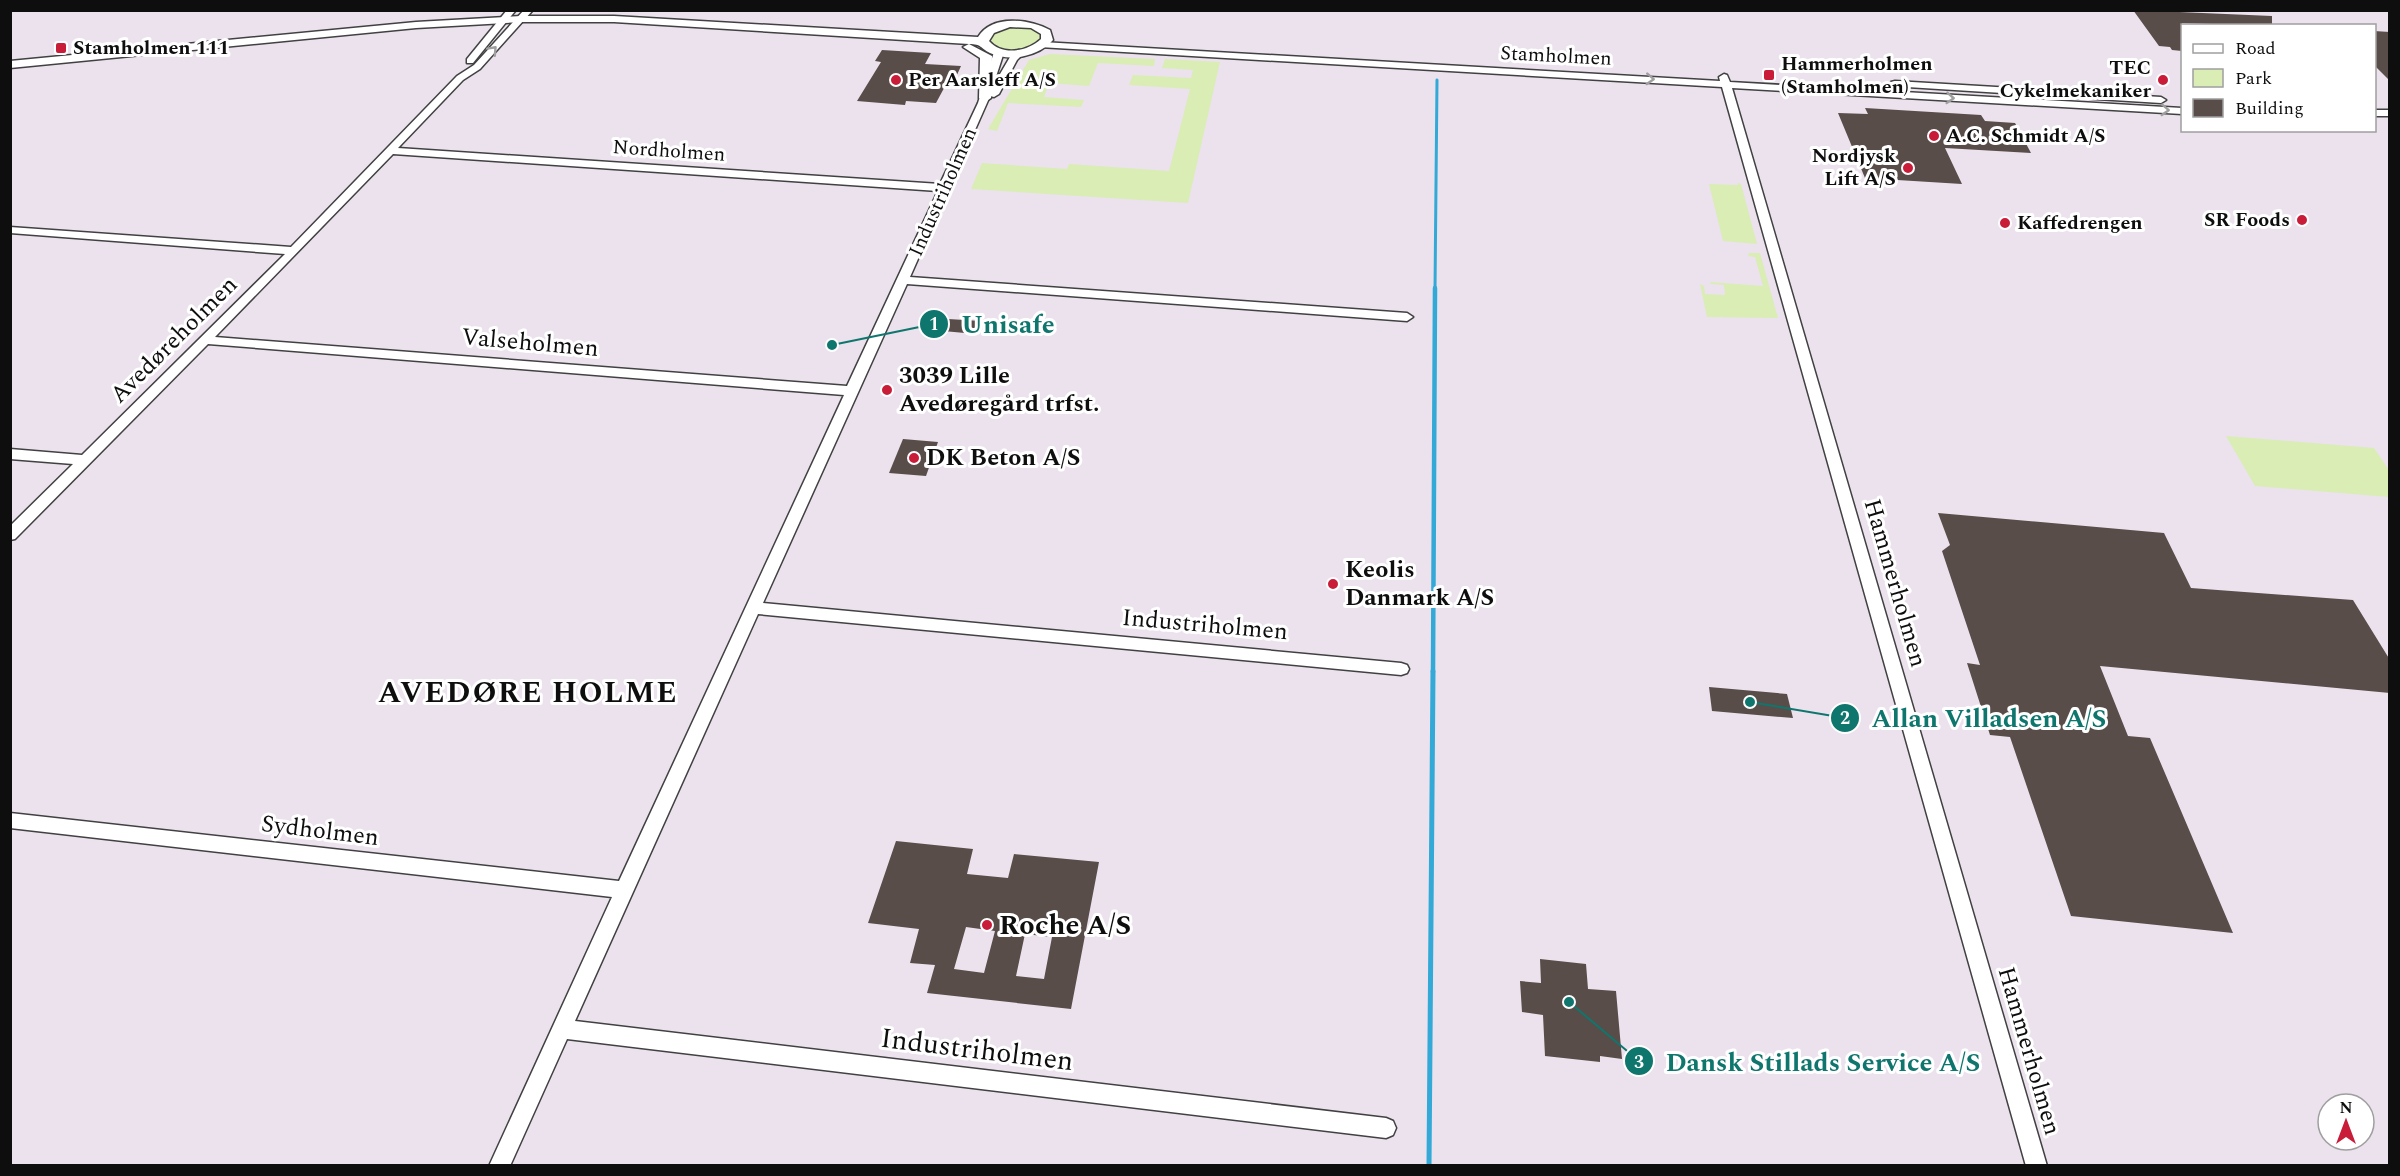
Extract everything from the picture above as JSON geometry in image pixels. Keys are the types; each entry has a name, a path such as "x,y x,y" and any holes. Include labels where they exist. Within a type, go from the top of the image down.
{"street":[{"path":"10,57 422,17 571,10"},
{"path":"579,10 912,32 965,28"},
{"path":"982,34 1014,11"},
{"path":"1010,24 1014,11"},
{"path":"526,13 614,19 982,34 998,26 1010,24 1037,27"},
{"name":"Avedøreholmen","path":"10,535 294,251 460,78 477,67 526,13"},
{"path":"982,34 986,46 999,52 1019,53 1045,40 1032,13"},
{"path":"10,65 509,14"},
{"name":"Avedøreholmen","path":"460,78 465,67 509,14"},
{"path":"912,32 974,48 986,56 988,71 984,101"},
{"name":"Stamholmen","path":"1045,40 1725,79 2181,101"},
{"name":"Industriholmen","path":"499,1166 945,188 984,101 999,52"},
{"name":"Industriholmen","path":"984,101 992,98 1013,59 1019,53"},
{"name":"Stamholmen","path":"1725,79 2059,105 2181,111"},
{"name":"Hammerholmen","path":"1725,79 2037,1166"},
{"path":"2052,93 2059,105"},
{"name":"Nordholmen","path":"391,151 945,188"},
{"name":"Avedøreholmen","path":"10,230 294,251"},
{"name":"Industriholmen","path":"903,280 1407,317"},
{"name":"Valseholmen","path":"205,340 852,391"},
{"path":"10,454 85,460"},
{"name":"Industriholmen","path":"753,608 1401,669"},
{"name":"Sydholmen","path":"10,820 624,890"},
{"name":"Industriholmen","path":"561,1029 1386,1128"}],"shaded area":[{"path":"11,11 2389,11 2389,1165 11,1165"}],"green space":[{"path":"1007,27 1031,27 1040,33 1041,40 1013,50 995,46 989,39 994,32"},
{"path":"1050,54 1155,59 1154,66 1098,63 1089,86 1049,83 1044,97 1084,100 1081,107 1008,103 997,131 988,129 1029,60"},
{"path":"1165,59 1220,62 1188,203 971,189 982,163 1067,169 1069,164 1169,171 1190,89 1129,85 1133,75 1191,78 1193,70 1162,68"},
{"path":"1738,183 1741,184 1757,244 1723,241 1709,184 1738,185"},
{"path":"1749,253 1760,253 1778,318 1707,317 1700,284 1704,286 1705,294 1725,295 1724,285 1710,282 1763,286 1755,257 1748,256"},
{"path":"2226,436 2374,448 2389,470 2389,497 2255,486"}],"building":[{"path":"2133,10 2272,16 2272,24 2182,23 2181,51 2159,46"},
{"path":"2376,31 2390,32 2390,81 2376,67"},
{"name":"Per Aarsleff A/S","path":"882,50 931,53 925,64 961,66 956,77 950,77 936,103 906,101 905,105 857,101 881,62 875,61"},
{"name":"A.C. Schmidt A/S","path":"1865,108 1981,115 1985,121 2015,123 2031,153 1945,148 1962,184 1865,178 1838,113 1868,114"},
{"path":"948,319 981,321 976,334 943,331"},
{"name":"DK Beton A/S","path":"903,439 938,442 926,476 889,473"},
{"path":"1938,513 2164,533 2191,588 2353,600 2390,660 2390,693 2100,666 2128,736 2150,738 2233,933 2071,916 2010,737 1990,735 1967,663 1980,665 1942,551 1950,545"},
{"path":"1709,687 1787,694 1793,718 1712,711"},
{"name":"Roche A/S","path":"896,841 973,849 967,874 1008,878 1014,854 1099,862 1071,1009 927,993 935,965 910,963 919,929 868,923","holes":["966,927 995,931 984,973 954,969","1025,934 1052,937 1044,979 1016,976"]},
{"path":"1540,959 1586,964 1588,989 1616,991 1622,1059 1600,1056 1600,1062 1545,1056 1543,1015 1522,1012 1520,981 1541,983"}],"waterway":[{"path":"1435,290 1437,80"},
{"path":"1433,672 1435,288"},
{"path":"1429,1166 1433,671"}],"place":[{"name":"Stamholmen 111","path":"61,48"},
{"name":"Hammerholmen (Stamholmen)","path":"1769,75"},
{"name":"Per Aarsleff A/S","path":"896,80"},
{"name":"TEC Cykelmekaniker","path":"2163,80"},
{"name":"A.C. Schmidt A/S","path":"1934,136"},
{"name":"Nordjysk Lift A/S","path":"1908,168"},
{"name":"SR Foods","path":"2302,220"},
{"name":"Kaffedrengen","path":"2005,223"},
{"name":"Unisafe","path":"832,345"},
{"name":"3039 Lille Avedøregård trfst.","path":"887,390"},
{"name":"DK Beton A/S","path":"914,458"},
{"name":"Keolis Danmark A/S","path":"1333,584"},
{"name":"Allan Villadsen A/S","path":"1750,702"},
{"name":"Roche A/S","path":"987,925"},
{"name":"Dansk Stillads Service A/S","path":"1569,1002"}],"district":[{"name":"AVEDØRE HOLME","path":"528,693"}]}
